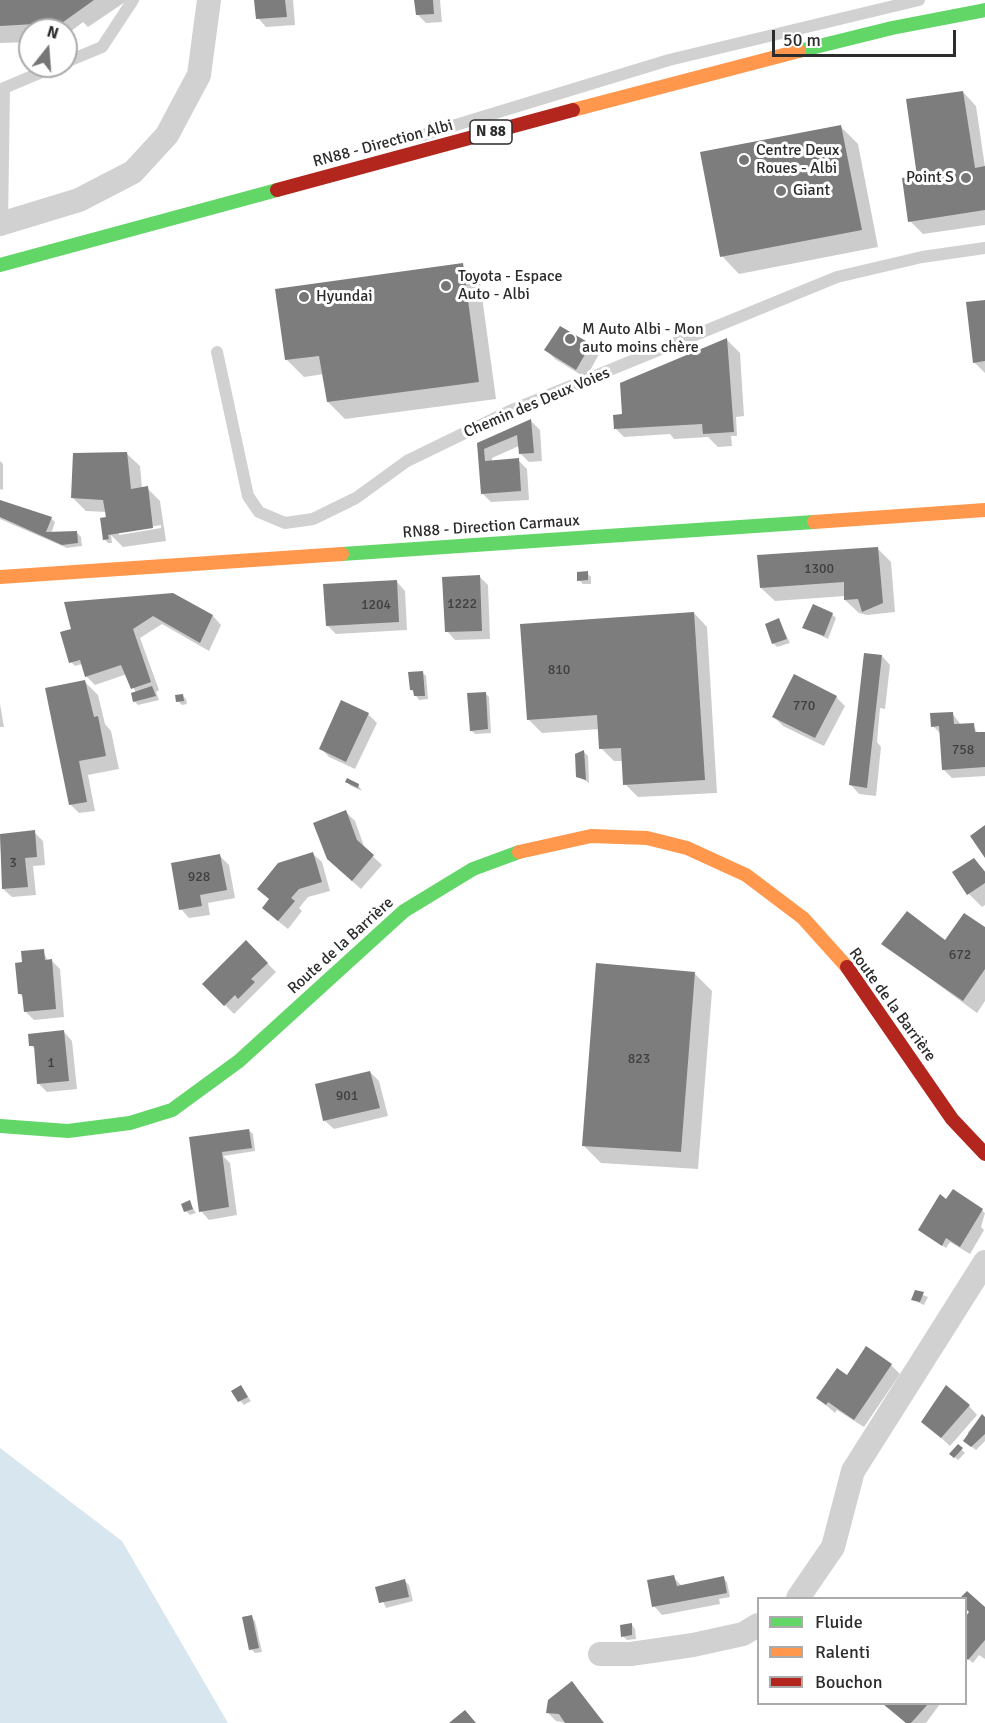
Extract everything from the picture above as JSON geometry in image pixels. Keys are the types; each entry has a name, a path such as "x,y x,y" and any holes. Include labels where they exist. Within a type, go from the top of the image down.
{"main road":[{"name":"RN88 - Direction Albi","path":"0,265 708,74 892,27 985,10"},
{"name":"RN88 - Direction Carmaux","path":"0,577 985,510"},
{"name":"Route de la Barrière","path":"0,1122 68,1131 130,1123 172,1110 239,1061 404,911 473,869 533,847 591,836 647,838 687,848 746,875 803,918 854,974 952,1119 985,1154"}],"street":[{"path":"1,224 79,200 133,172 167,135 200,75 210,0"},
{"path":"799,1597 833,1547 853,1471 985,1262"},
{"path":"600,1654 631,1654 693,1645 743,1634 757,1626"}],"lane":[{"path":"78,57 102,47 134,0"},
{"path":"412,138 669,60 919,0"},
{"path":"1,224 2,87 25,78"},
{"path":"170,219 390,146"},
{"name":"Chemin des Deux Voies","path":"217,352 248,496 259,512 285,523 313,519 356,498 407,461 512,410 837,277 921,257 985,248"}],"shaded area":[{"path":"0,1448 122,1541 228,1723 0,1723"}],"building":[{"path":"0,0 94,0 69,18 18,18 18,25 0,26"},
{"path":"254,0 285,0 287,17 256,19"},
{"path":"414,0 433,0 434,14 416,15"},
{"path":"963,91 975,168 985,166 985,210 908,222 902,178 917,176 906,99"},
{"name":"Giant","path":"841,125 862,230 720,257 700,152"},
{"path":"463,263 479,382 327,402 319,356 285,360 275,289"},
{"path":"985,300 985,361 973,363 966,302"},
{"path":"560,326 591,344 576,370 544,350"},
{"path":"727,338 734,432 703,434 702,424 614,429 613,415 622,414 620,383"},
{"path":"531,419 534,453 519,454 517,435 484,449 485,461 519,458 521,491 481,494 477,443"},
{"path":"127,452 131,489 148,486 153,528 108,535 109,539 103,540 100,518 106,517 103,500 71,498 73,453"},
{"path":"0,500 52,517 46,532 77,531 78,543 62,545 0,517"},
{"path":"878,547 883,603 862,612 858,599 844,600 844,582 760,588 757,555"},
{"path":"588,571 588,580 577,581 577,572"},
{"path":"480,575 482,631 445,632 442,577"},
{"path":"397,580 399,622 326,626 323,584"},
{"path":"173,593 213,615 200,643 153,616 133,629 151,682 131,689 121,665 85,677 80,660 69,663 60,632 71,629 64,602"},
{"path":"813,604 833,613 824,636 802,628"},
{"path":"694,612 705,780 623,785 621,748 599,749 597,715 527,720 520,624"},
{"path":"779,618 787,639 772,644 765,624"},
{"path":"864,653 882,655 867,788 849,785"},
{"path":"423,671 425,696 414,696 413,690 410,690 408,672"},
{"path":"794,674 837,696 815,738 772,717"},
{"path":"85,680 94,717 98,716 106,756 79,761 87,802 69,805 45,688"},
{"path":"152,686 156,696 133,702 131,693"},
{"path":"486,692 488,729 470,731 467,693"},
{"path":"183,694 184,701 176,702 175,695"},
{"path":"341,700 369,713 346,762 319,749"},
{"path":"953,712 954,724 974,723 975,732 985,732 985,767 942,770 939,726 931,727 930,713"},
{"path":"584,750 586,780 576,777 575,754"},
{"path":"347,778 359,784 358,788 345,782"},
{"path":"346,810 357,840 374,855 352,881 327,859 313,823"},
{"path":"985,825 985,858 970,836"},
{"path":"35,830 37,857 25,858 28,887 2,889 0,834"},
{"path":"313,852 322,882 299,889 291,898 295,901 278,921 262,908 269,899 257,889 278,863"},
{"path":"220,854 227,890 200,895 202,906 179,910 171,863"},
{"path":"974,858 985,872 985,883 967,895 952,872"},
{"path":"907,911 945,940 964,913 985,927 985,969 963,1001 881,944"},
{"path":"246,940 268,963 251,979 255,982 238,999 235,995 224,1006 202,984"},
{"path":"44,949 45,960 52,959 56,1009 24,1012 22,994 18,994 15,963 22,962 21,951"},
{"path":"596,963 695,972 681,1152 582,1146"},
{"path":"64,1030 69,1081 37,1084 34,1046 29,1046 28,1034"},
{"path":"370,1071 380,1108 323,1121 315,1084"},
{"path":"249,1129 252,1148 222,1152 229,1207 199,1212 189,1137"},
{"path":"953,1189 983,1209 960,1247 946,1238 942,1246 918,1230 940,1194 946,1199"},
{"path":"190,1200 193,1209 184,1212 181,1204"},
{"path":"915,1290 924,1292 920,1302 911,1300"},
{"path":"866,1346 892,1364 854,1420 828,1402 826,1405 816,1398 837,1368 847,1375"},
{"path":"241,1385 248,1397 238,1402 231,1391"},
{"path":"946,1385 970,1405 941,1438 921,1422"},
{"path":"982,1414 985,1417 985,1434 971,1447 963,1441"},
{"path":"958,1444 963,1448 954,1458 949,1454"},
{"path":"674,1575 677,1586 724,1576 727,1593 652,1607 647,1580"},
{"path":"405,1579 409,1597 379,1603 375,1587"},
{"path":"967,1591 985,1607 985,1640 968,1660 967,1615 969,1612 967,1597 961,1597"},
{"path":"252,1615 259,1648 249,1650 242,1617"},
{"path":"632,1623 632,1635 621,1637 620,1625"},
{"path":"572,1681 604,1723 565,1723 559,1714 546,1713 548,1700"},
{"path":"884,1705 927,1705 911,1723 906,1723"},
{"path":"465,1710 476,1723 449,1723 455,1718"}],"traffic: fast":[{"path":"799,51 892,28 985,10"},
{"path":"0,265 277,190"},
{"path":"342,554 814,522"},
{"path":"0,1126 68,1131 130,1123 172,1110 239,1061 404,911 473,869 519,852"}],"traffic: slow":[{"path":"573,110 799,51"},
{"path":"814,522 985,510"},
{"path":"0,577 342,554"},
{"path":"519,852 591,836 647,838 687,848 746,875 803,918 847,967"}],"traffic: jam":[{"path":"277,190 573,110"},
{"path":"847,967 952,1119 985,1154"}],"place":[{"name":"Centre Deux Roues - Albi","path":"744,160"},
{"name":"Point S","path":"966,178"},
{"name":"Giant","path":"781,191"},
{"name":"Toyota - Espace Auto - Albi","path":"446,286"},
{"name":"Hyundai","path":"304,297"},
{"name":"M Auto Albi - Mon auto moins chère","path":"570,339"}]}
